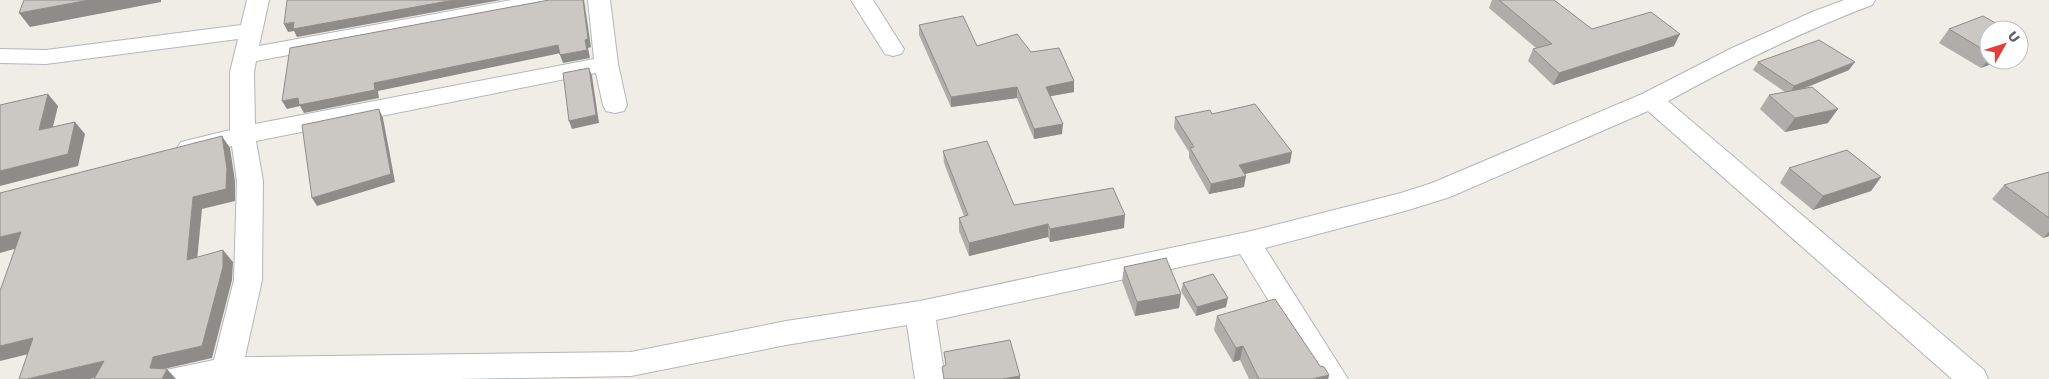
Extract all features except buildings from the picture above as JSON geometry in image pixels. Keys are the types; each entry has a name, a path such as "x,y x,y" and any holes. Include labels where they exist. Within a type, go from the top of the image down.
{"street":[{"path":"225,374 248,280 250,181 243,135 242,90 245,56 258,0"},
{"path":"245,56 548,0"},
{"path":"599,0 606,64 614,105"},
{"path":"862,0 893,49"},
{"path":"178,379 225,374 632,371 786,333 920,312 1247,242 1405,202 1441,190 1651,100 1749,49 1820,17 1864,0"},
{"path":"0,56 46,57 252,30"},
{"path":"166,154 243,135 606,64"},
{"path":"1651,100 1972,379"},
{"path":"1247,242 1333,379"},
{"path":"920,312 930,379"}]}
